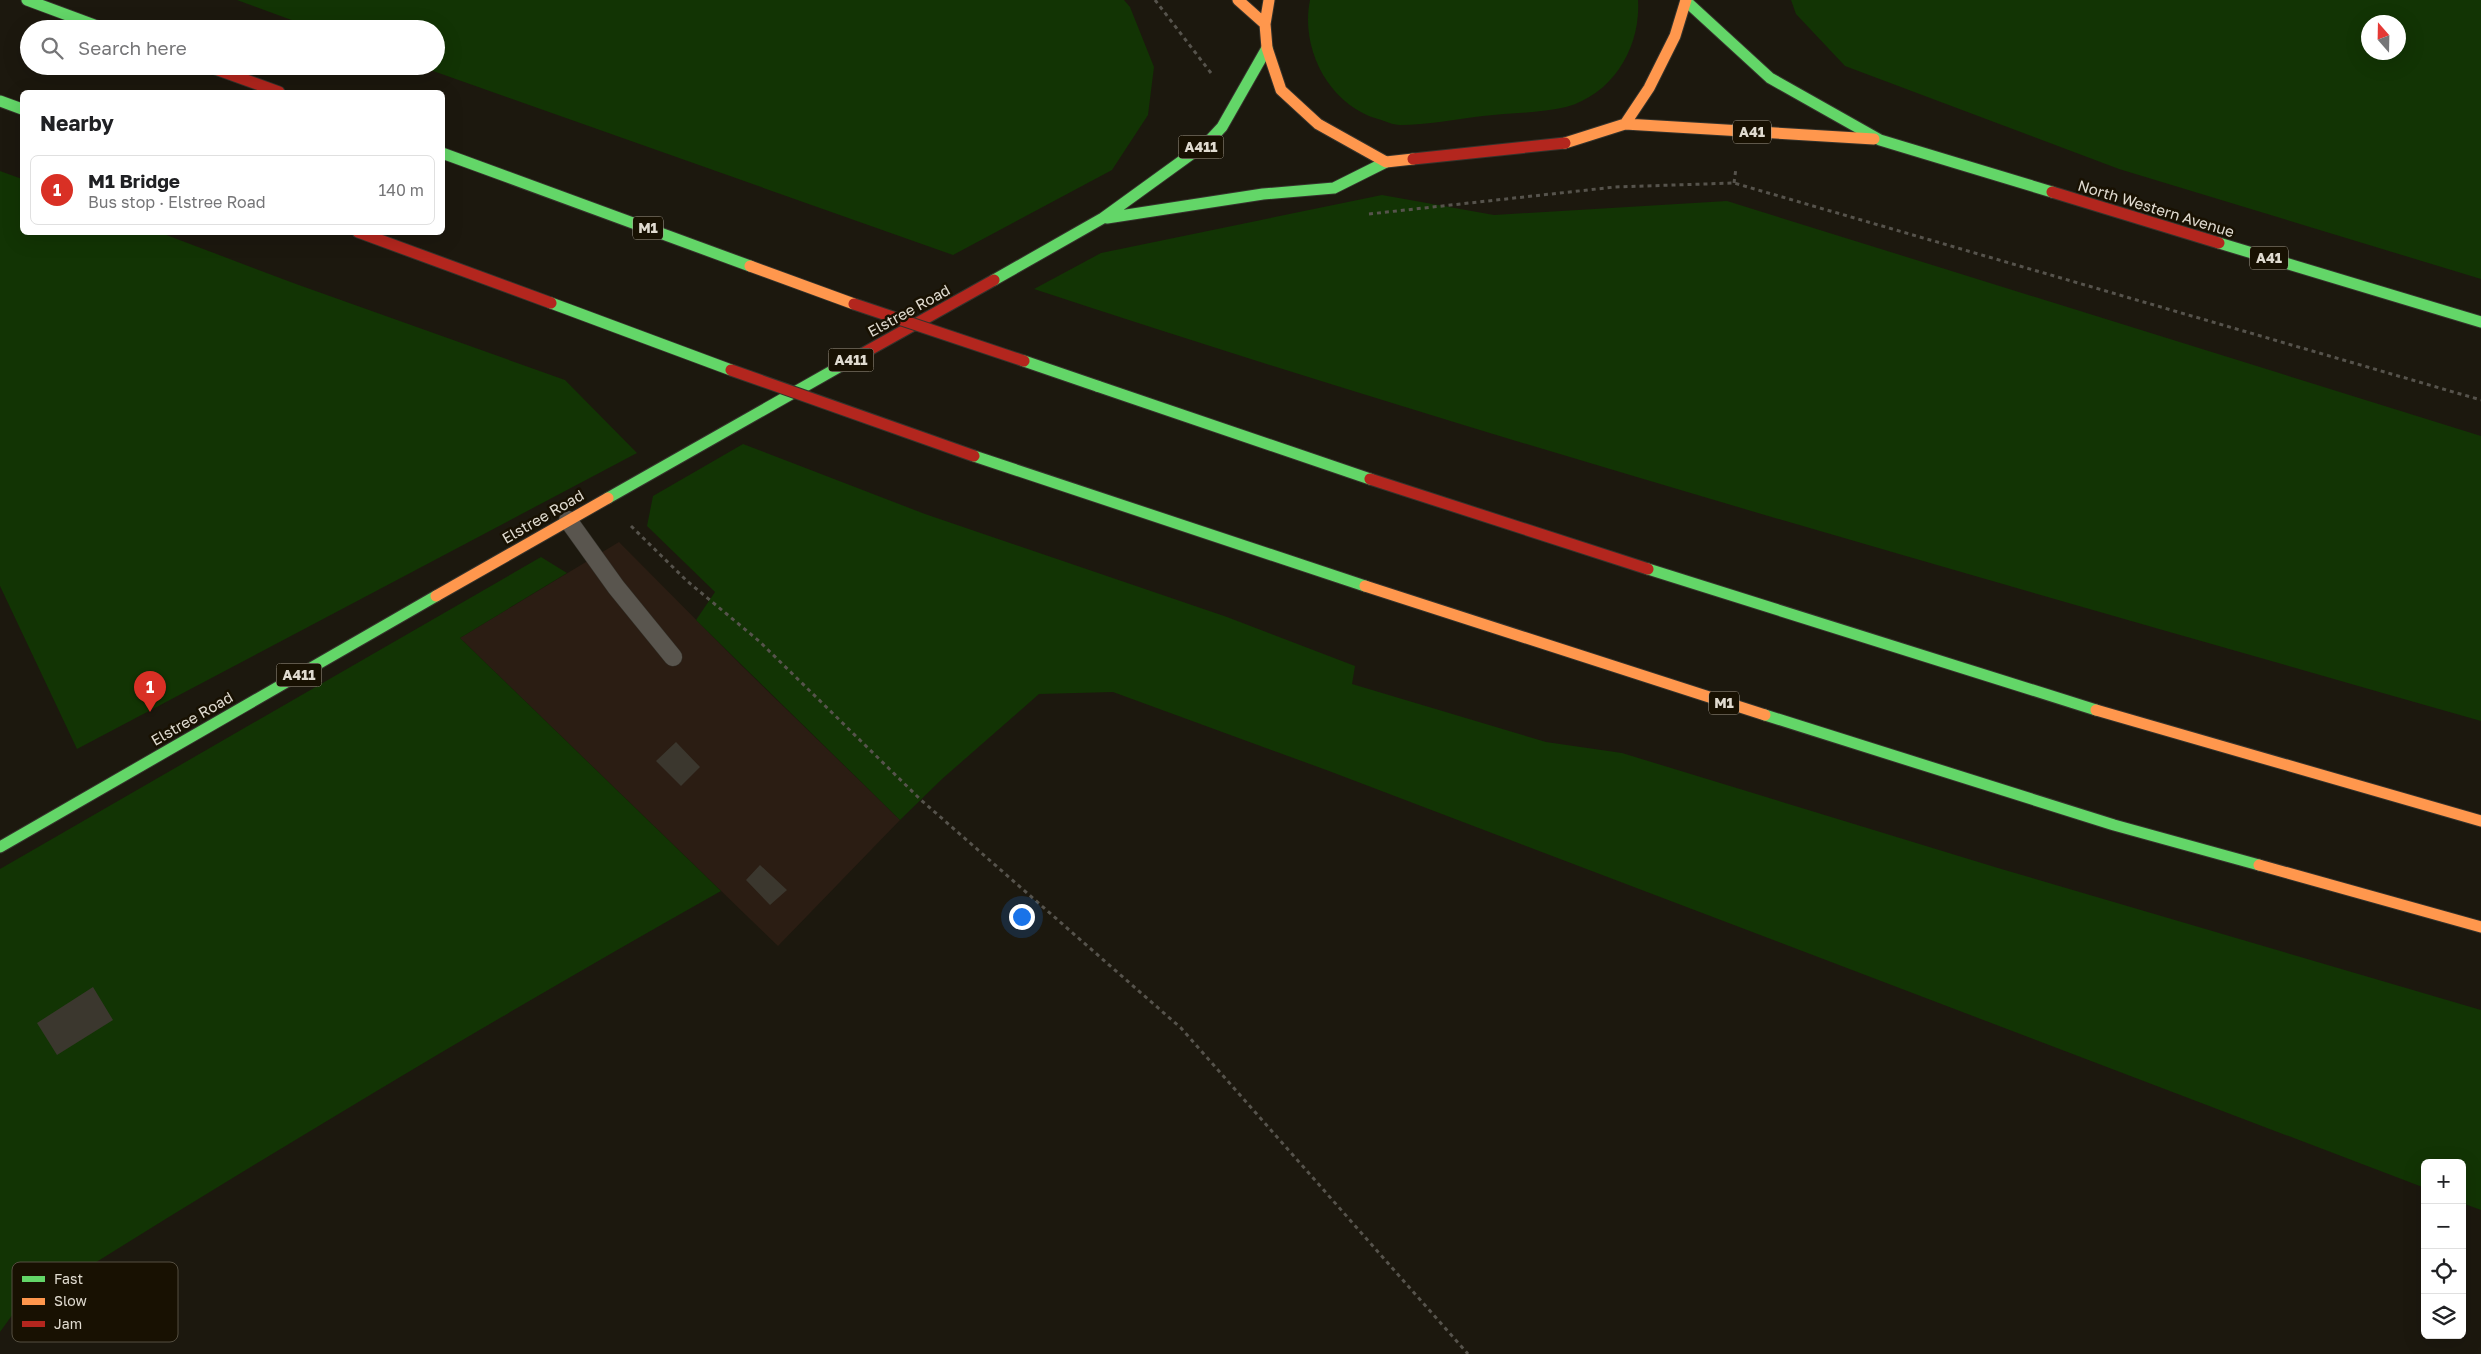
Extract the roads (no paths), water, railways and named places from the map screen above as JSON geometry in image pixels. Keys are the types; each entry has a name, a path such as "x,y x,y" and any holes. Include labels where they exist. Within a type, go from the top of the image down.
{"main road":[{"path":"27,0 81,20"},
{"path":"1238,0 1265,24"},
{"path":"1269,0 1265,24 1267,48 1281,90 1294,104 1318,124 1386,162 1559,145 1625,124 1649,88 1675,36 1686,0"},
{"name":"North Western Avenue","path":"1686,0 1770,78 1880,140 2481,322"},
{"name":"Elstree Road","path":"0,847 568,520 1103,218 1208,142 1222,127 1267,48"},
{"path":"232,75 273,90"},
{"path":"0,101 20,108"},
{"name":"North Western Avenue","path":"1625,124 1880,140"},
{"name":"M1","path":"445,154 854,304 1247,438 1690,584 2143,724 2481,821"},
{"name":"Elstree Road","path":"1103,218 1263,194 1334,188 1386,162"},
{"name":"M1","path":"366,235 730,370 1201,533 1639,676 2114,825 2481,927"}],"lane":[{"path":"568,520 616,587 673,657"}],"place":[{"name":"M1 Bridge","path":"150,712"}]}
